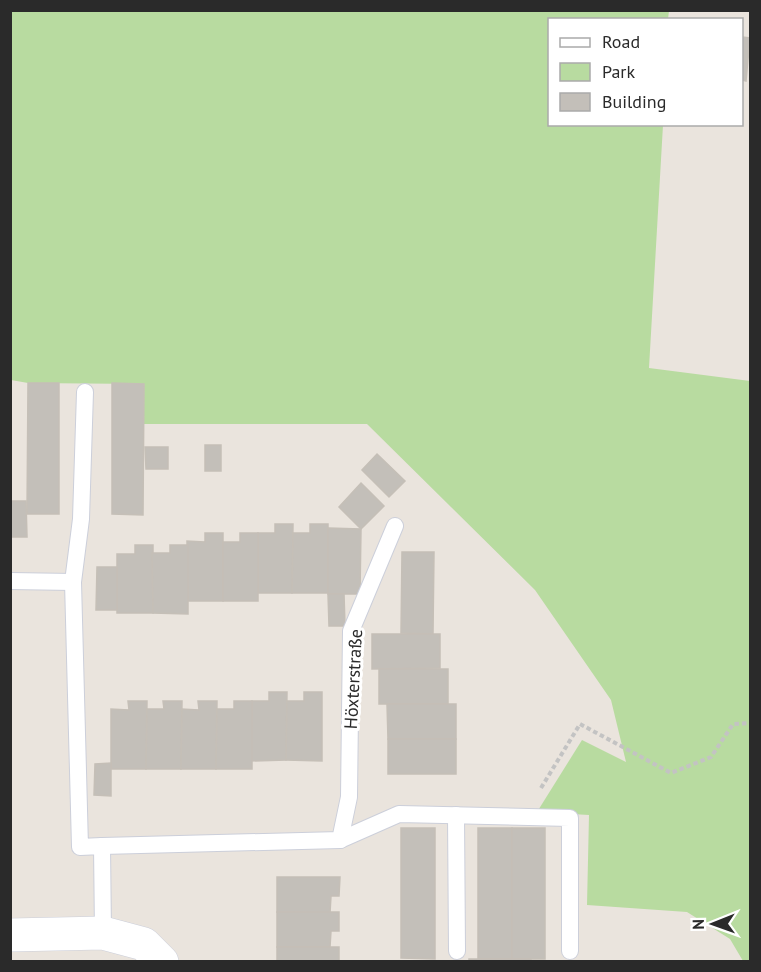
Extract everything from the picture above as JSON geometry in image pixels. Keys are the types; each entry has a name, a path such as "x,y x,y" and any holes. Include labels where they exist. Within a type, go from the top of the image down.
{"street":[{"path":"10,935 103,933 144,944 162,962"}],"lane":[{"path":"86,392 81,519 73,582 80,847 340,840 399,814 570,818 570,951"},
{"name":"Höxterstraße","path":"340,840 349,797 351,632 395,526"},
{"path":"10,581 73,582"},
{"path":"456,815 458,951"},
{"path":"102,846 103,933"}],"path":[{"path":"538,792 580,724 671,773 711,757 733,724 750,723"}],"green space":[{"path":"10,11 669,11 668,18 548,18 548,126 663,126 649,368 750,381 750,961 743,961 730,939 687,912 587,905 589,815 537,812 582,740 626,762 611,700 535,590 367,424 144,424 143,384 28,383 11,380"}],"building":[{"path":"743,37 750,38 746,81 743,80"},
{"path":"28,383 59,383 59,514 27,514"},
{"path":"112,383 144,384 143,515 112,514"},
{"path":"205,445 221,445 221,471 205,471"},
{"path":"145,447 168,447 168,469 146,469"},
{"path":"377,454 405,481 389,497 362,470"},
{"path":"361,483 384,506 361,529 339,507"},
{"path":"10,501 26,501 27,537 10,537"},
{"path":"275,524 293,524 292,593 258,593 258,533 275,533"},
{"path":"310,524 328,524 328,593 292,593 293,533 310,533"},
{"path":"328,528 361,529 360,594 328,594"},
{"path":"205,533 223,533 223,601 188,601 187,541 205,542"},
{"path":"240,533 258,533 258,601 223,601 223,542 240,542"},
{"path":"135,545 153,545 153,613 117,613 117,554 135,554"},
{"path":"170,545 188,545 188,614 153,613 152,553 170,553"},
{"path":"402,552 434,552 433,634 401,633"},
{"path":"97,567 117,567 117,610 96,610"},
{"path":"328,594 344,594 345,626 329,626"},
{"path":"372,634 440,634 440,668 372,669"},
{"path":"379,669 448,669 448,704 379,704"},
{"path":"269,692 287,692 286,760 251,761 252,701 269,701"},
{"path":"304,692 322,692 322,761 286,760 287,701 304,701"},
{"path":"128,701 147,701 146,769 111,769 111,709 129,710"},
{"path":"163,701 182,701 181,769 146,769 147,709 164,709"},
{"path":"198,701 217,701 216,769 181,769 182,709 199,710"},
{"path":"234,701 252,701 252,769 216,769 217,709 234,709"},
{"path":"387,704 456,704 456,739 388,739"},
{"path":"388,739 456,739 456,774 388,774"},
{"path":"111,763 111,796 94,795 95,764"},
{"path":"401,828 435,828 435,959 401,958"},
{"path":"478,828 512,828 512,959 478,959"},
{"path":"512,828 545,828 545,959 512,959"},
{"path":"277,877 340,877 339,896 331,896 330,913 277,912"},
{"path":"277,912 339,912 339,931 331,931 330,947 277,947"},
{"path":"277,947 339,947 339,962 277,962"},
{"path":"469,959 531,959 531,962 469,962"}]}
